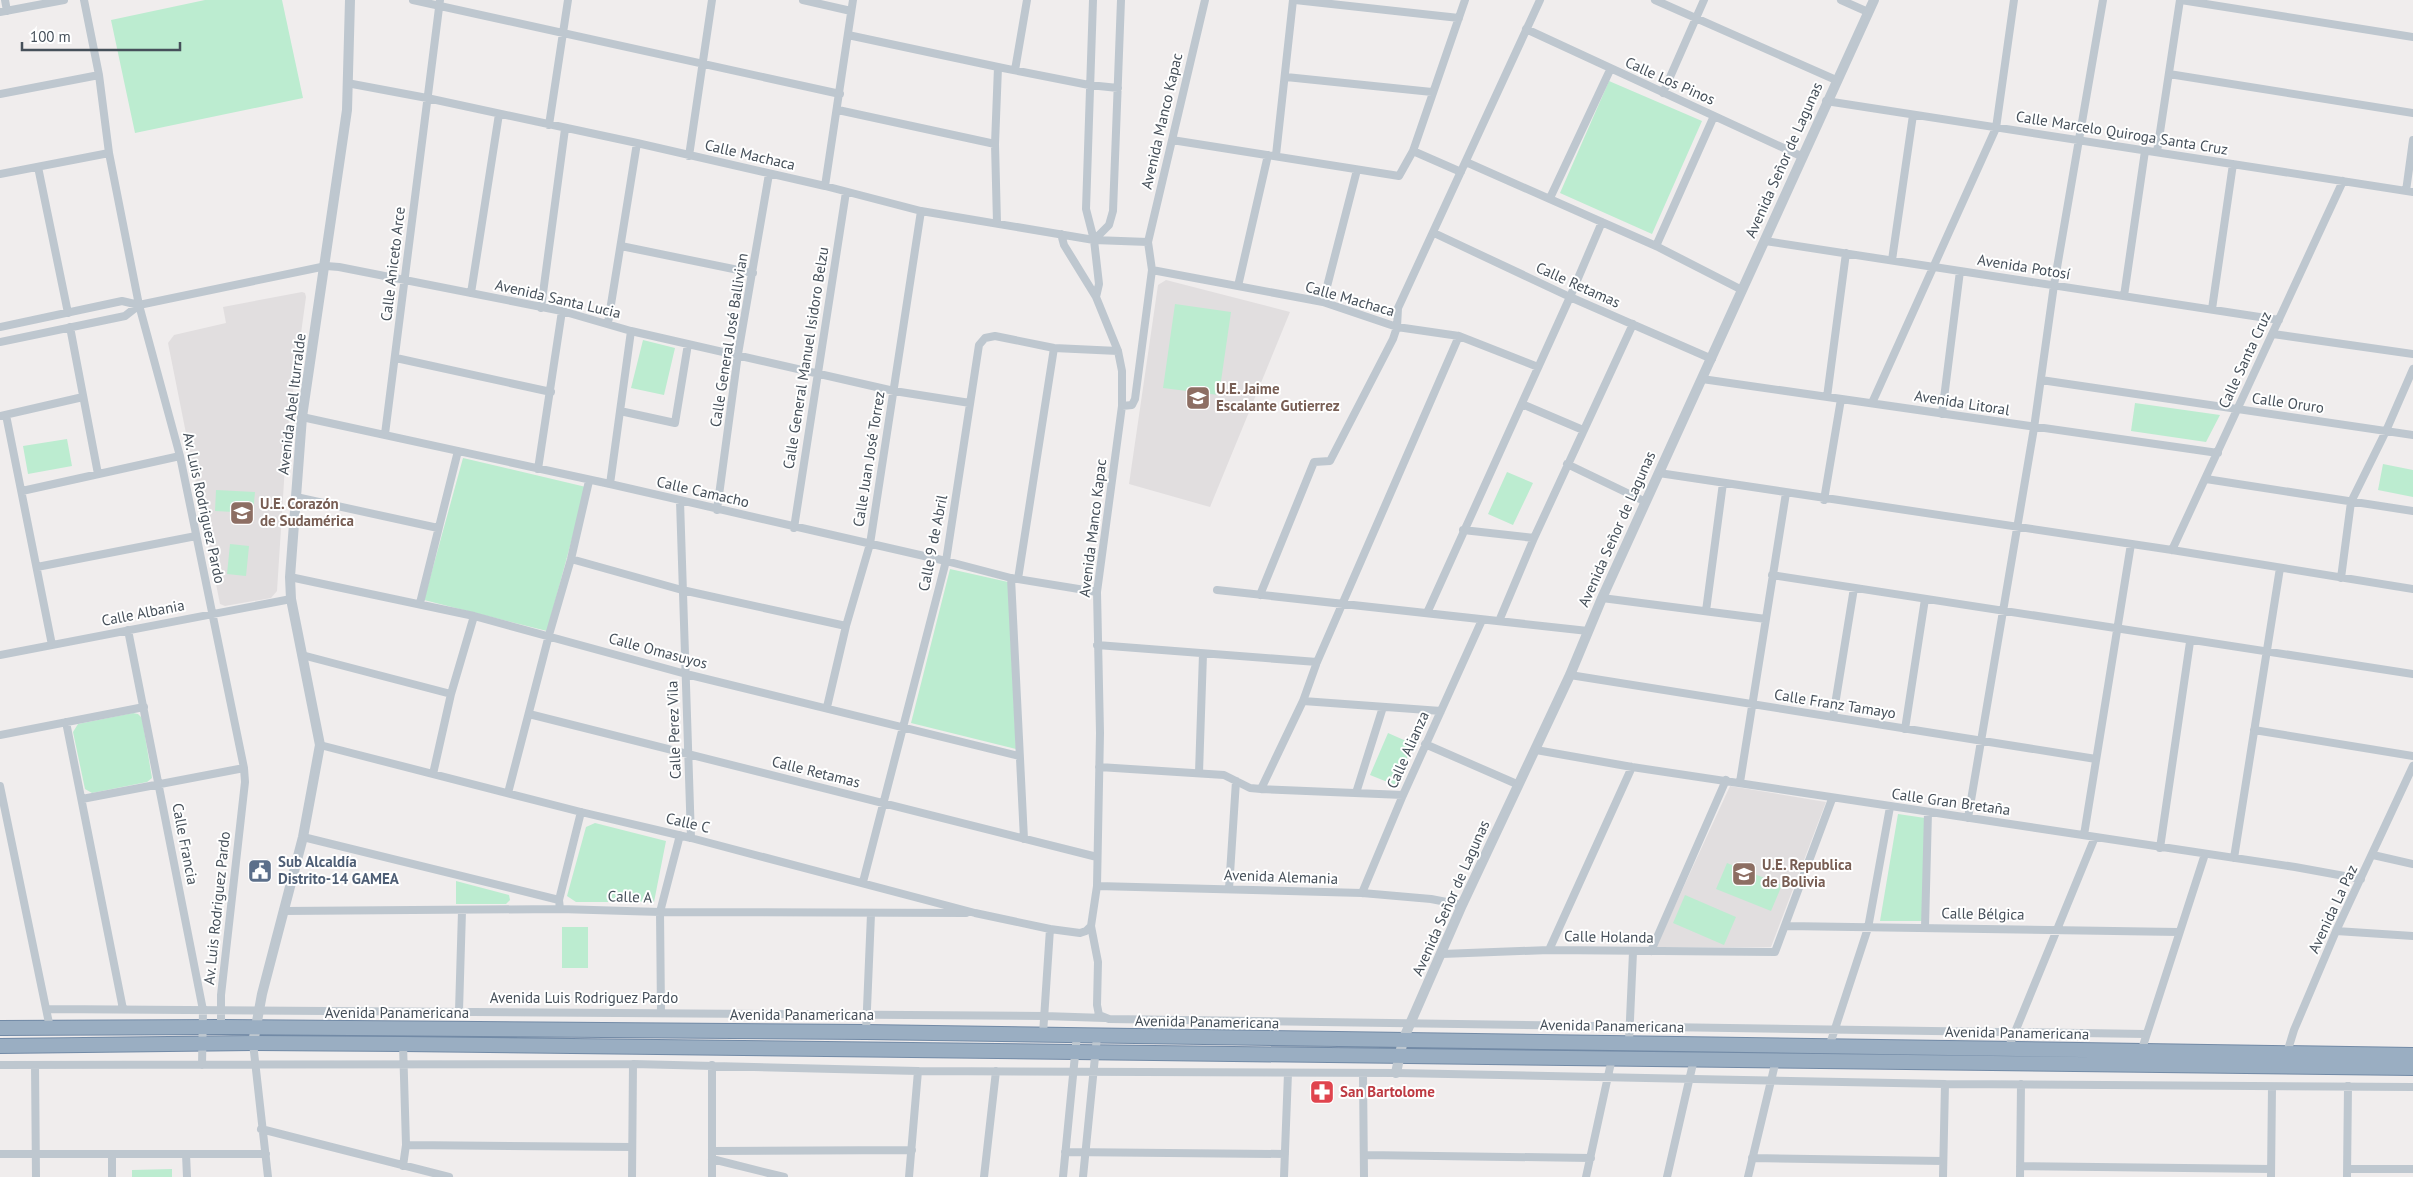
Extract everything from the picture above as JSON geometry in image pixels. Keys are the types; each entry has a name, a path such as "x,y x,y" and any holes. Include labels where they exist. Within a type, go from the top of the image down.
{"highway":[{"name":"Avenida Panamericana","path":"0,1028 221,1027 866,1032 1043,1034 1097,1037 1830,1044 2141,1052 2413,1068"},
{"name":"Avenida Panamericana","path":"0,1046 253,1043 403,1044 1776,1060 2286,1060 2413,1055"}],"street":[{"path":"5,0 4,12 64,0"},
{"name":"Av. Luis Rodriguez Pardo","path":"84,0 99,75 109,153 139,305 180,456 244,768 245,782 221,1009 221,1027"},
{"name":"Avenida Abel Iturralde","path":"253,1043 254,1028 303,837 320,745 291,599 290,577 302,417 326,266 347,110 350,0"},
{"path":"414,0 439,3 840,94"},
{"path":"549,125 568,0"},
{"path":"689,156 712,0"},
{"path":"803,0 851,11"},
{"path":"826,186 853,0"},
{"path":"1014,70 1027,0"},
{"path":"1093,0 1086,209 1094,240 1099,284 1096,297"},
{"path":"1094,240 1109,224 1113,211 1121,0"},
{"name":"Avenida Manco Kapac","path":"1109,1018 1099,1015 1097,1005 1098,962 1091,926 1097,886 1100,767 1097,592 1122,406 1132,405 1135,399 1152,270 1148,242 1205,0"},
{"path":"1238,286 1272,155 1286,77 1294,0 1459,18"},
{"path":"1172,140 1399,176 1413,151 1465,0"},
{"path":"1260,595 1314,462 1330,461 1393,339 1397,327 1398,308 1540,0"},
{"path":"1655,0 1836,80"},
{"path":"1663,93 1704,0"},
{"path":"1841,0 1868,12"},
{"name":"Avenida Señor de Lagunas","path":"1396,1073 1404,1040 1462,905 1518,784 1536,750 1602,598 1712,359 1803,157 1826,101 1874,0"},
{"path":"1872,403 1996,128 2014,0"},
{"path":"1968,818 2001,611 2034,428 2054,285 2103,0"},
{"path":"2157,152 2181,0 2413,37"},
{"name":"Calle Aniceto Arce","path":"385,434 406,280 439,3"},
{"name":"Calle Los Pinos","path":"1526,29 1610,70 1803,157"},
{"path":"848,35 998,68 1089,85 1118,88"},
{"path":"997,223 995,144 998,68"},
{"path":"1550,198 1610,70"},
{"path":"2169,74 2413,113"},
{"path":"0,94 99,75"},
{"path":"1286,77 1432,92"},
{"name":"Calle Machaca","path":"347,83 427,98 637,143 826,186 921,211 1094,240 1148,242"},
{"name":"Calle Marcelo Quiroga Santa Cruz","path":"1826,101 2409,192"},
{"path":"838,110 995,144"},
{"path":"471,293 499,114"},
{"path":"1892,260 1913,115"},
{"path":"1656,246 1714,116"},
{"path":"541,308 565,129"},
{"path":"2409,192 2413,140"},
{"path":"608,323 637,143"},
{"path":"1413,151 1461,172"},
{"path":"2124,296 2145,151"},
{"path":"0,174 109,153"},
{"path":"1466,162 1656,246 1742,290"},
{"path":"2212,309 2233,164"},
{"path":"38,167 68,313"},
{"path":"1322,302 1357,170"},
{"name":"Calle General José Ballivian","path":"717,510 738,354 769,174"},
{"name":"Calle Santa Cruz","path":"2172,550 2343,181"},
{"name":"Calle General Manuel Isidoro Belzu","path":"794,528 846,192"},
{"name":"Calle Juan José Torrez","path":"827,707 846,626 870,544 921,211"},
{"path":"1428,614 1463,530 1522,404 1602,222"},
{"name":"Calle Retamas","path":"1434,233 1570,297 1712,359"},
{"path":"1061,234 1064,244 1096,297 1118,351 1122,371 1122,406"},
{"name":"Avenida Potosí","path":"1765,241 2279,320"},
{"path":"621,246 753,273"},
{"path":"1827,397 1846,253"},
{"name":"Avenida Santa Lucia","path":"0,327 122,301 139,305 326,266 562,311 631,331 894,391 970,403"},
{"name":"Calle Machaca","path":"1152,270 1322,302 1397,327 1459,336 1538,366"},
{"path":"1942,414 1960,271"},
{"name":"Avenida Santa Lucia","path":"0,342 125,316 139,305"},
{"path":"538,470 562,311"},
{"path":"1499,621 1567,464 1633,324"},
{"path":"70,327 98,474"},
{"path":"610,484 631,331"},
{"path":"2273,334 2413,354"},
{"name":"Calle 9 de Abril","path":"863,882 946,561 980,345 984,338 994,336 1054,348 1118,351"},
{"path":"1261,790 1303,701 1317,662 1459,336"},
{"path":"620,412 675,423 688,344"},
{"path":"1024,839 1019,756 1014,579 1054,348"},
{"path":"396,358 551,392"},
{"path":"2341,578 2351,502 2386,431 2413,369"},
{"name":"Avenida Litoral","path":"1702,379 2218,453"},
{"name":"Calle Oruro","path":"2041,380 2413,435"},
{"path":"52,645 22,491 3,416 83,398"},
{"path":"1824,500 1841,399"},
{"path":"1522,404 1583,430"},
{"name":"Calle Camacho","path":"302,417 385,434 538,470 610,484 794,528 946,561 1014,579 1097,592"},
{"path":"420,603 458,451"},
{"path":"22,491 180,456"},
{"path":"1567,464 1646,502"},
{"path":"1659,473 1824,500 2172,550 2413,589"},
{"path":"2206,479 2413,511"},
{"path":"508,793 571,559 589,480"},
{"path":"1706,611 1723,483"},
{"path":"1740,782 1786,493"},
{"path":"296,497 438,528"},
{"name":"Calle Perez Vila","path":"680,501 691,838"},
{"path":"1463,530 1534,538"},
{"path":"37,567 196,536"},
{"path":"2084,835 2130,544"},
{"path":"571,559 682,590 846,626"},
{"path":"2234,858 2280,568"},
{"path":"1772,575 2190,642 2413,674"},
{"name":"Calle Omasuyos","path":"290,577 420,603 474,616 686,674 827,707 1019,756"},
{"path":"1833,717 1854,588"},
{"path":"1217,590 1588,631"},
{"path":"1602,598 1766,619"},
{"name":"Calle Albania","path":"0,655 291,599"},
{"path":"1904,729 1925,599"},
{"path":"433,774 452,694 474,616"},
{"name":"Calle Alianza","path":"1362,893 1403,794 1482,620"},
{"name":"Calle Francia","path":"128,630 202,1010 202,1065"},
{"path":"2160,848 2190,642"},
{"path":"1097,645 1317,662"},
{"path":"1199,773 1202,654"},
{"path":"302,656 452,694"},
{"name":"Calle Franz Tamayo","path":"1570,675 2096,759"},
{"path":"1303,701 1441,711"},
{"path":"1356,793 1384,706"},
{"path":"0,735 144,707"},
{"name":"Calle Retamas","path":"529,714 1097,857"},
{"path":"47,1009 123,1009 66,722"},
{"path":"2254,730 2413,756"},
{"path":"1425,744 1518,784"},
{"name":"Calle C","path":"320,745 581,812 680,835 975,913 1050,929"},
{"name":"Calle Gran Bretaña","path":"1536,750 1632,767 1740,782 1832,799 2084,835 2361,879"},
{"name":"Avenida La Paz","path":"2286,1060 2336,931 2373,856 2413,766"},
{"path":"1100,767 1224,775 1250,788 1261,790 1403,794"},
{"path":"1549,950 1632,767"},
{"path":"82,799 244,768"},
{"path":"1651,951 1726,780"},
{"path":"1229,889 1236,781"},
{"path":"0,786 3,815 50,1028"},
{"path":"1786,926 1832,799"},
{"path":"1830,1044 1833,1030 1868,928 1890,807"},
{"path":"303,837 560,904 581,812"},
{"path":"1925,927 1928,812"},
{"path":"661,1013 660,912 680,835"},
{"path":"2008,1049 2095,837"},
{"path":"2141,1052 2205,854"},
{"path":"2373,856 2413,864"},
{"name":"Avenida Alemania","path":"1097,886 1362,893 1431,899 1462,905"},
{"name":"Calle A","path":"283,912 462,911 560,904 660,912 975,913"},
{"path":"459,1011 462,911"},
{"path":"866,1032 871,914"},
{"path":"1043,1034 1050,929 1080,933 1086,931 1091,926"},
{"name":"Calle Holanda","path":"1442,954 1549,950 1776,952 1786,926"},
{"name":"Calle Bélgica","path":"1786,926 2179,932"},
{"path":"2336,931 2413,936"},
{"path":"1629,1042 1633,952"},
{"name":"Avenida Luis Rodriguez Pardo","path":"123,1009 1044,1016"},
{"path":"1044,1016 2146,1034"},
{"path":"1062,1177 1077,1035"},
{"path":"1083,1177 1097,1037"},
{"path":"253,1043 261,1129 268,1177"},
{"path":"403,1044 406,1145 403,1166"},
{"path":"1586,1177 1612,1058"},
{"path":"1667,1177 1694,1059"},
{"path":"1748,1177 1776,1060"},
{"path":"632,1177 633,1064"},
{"path":"0,1066 633,1064 918,1071 1093,1070 1396,1073 1689,1077 1945,1084 2413,1087"},
{"path":"712,1065 712,1177"},
{"path":"35,1066 36,1177"},
{"path":"909,1177 918,1071"},
{"path":"984,1177 996,1071"},
{"path":"1284,1177 1288,1073"},
{"path":"1363,1073 1364,1177"},
{"path":"1943,1177 1945,1084"},
{"path":"2020,1177 2021,1084"},
{"path":"2348,1086 2347,1173 2413,1170"},
{"path":"2020,1166 2271,1173 2272,1087"},
{"path":"261,1129 449,1177"},
{"path":"406,1145 632,1147"},
{"path":"712,1155 912,1150"},
{"path":"1065,1152 1284,1154"},
{"path":"0,1154 266,1154"},
{"path":"112,1154 112,1177"},
{"path":"186,1154 187,1177"},
{"path":"712,1155 784,1177"},
{"path":"1364,1155 1591,1158"},
{"path":"1752,1158 1943,1161"}],"shaded area":[{"name":"U.E. Jaime Escalante Gutierrez","path":"1166,280 1290,312 1210,507 1129,484 1158,285"},
{"name":"U.E. Corazón de Sudamérica","path":"305,293 306,297 287,435 277,591 271,598 225,606 220,604 168,343 174,335 226,323 223,307"},
{"name":"U.E. Republica de Bolivia","path":"1730,786 1826,802 1771,947 1656,947"}],"green space":[{"path":"205,0 282,0 303,98 135,133 111,20"},
{"path":"1609,81 1702,121 1652,234 1560,193"},
{"path":"1175,304 1231,312 1219,395 1163,388"},
{"path":"643,340 675,348 664,395 631,388"},
{"path":"2135,403 2220,415 2206,442 2131,431"},
{"path":"67,439 72,466 28,474 23,446"},
{"path":"463,458 586,487 547,631 424,600"},
{"path":"2383,464 2413,470 2413,497 2378,490"},
{"path":"1507,472 1533,483 1513,525 1488,514"},
{"path":"216,490 255,492 253,513 215,511"},
{"path":"230,544 249,546 246,576 227,574"},
{"path":"950,569 1008,582 1016,749 911,723"},
{"path":"133,713 138,714 142,718 152,778 147,782 92,793 85,789 73,732 78,724"},
{"path":"1388,733 1413,744 1395,785 1370,775"},
{"path":"1898,814 1925,818 1923,921 1880,921"},
{"path":"595,823 666,841 654,902 576,902 567,896 586,827"},
{"path":"1727,863 1782,885 1771,911 1716,889"},
{"path":"456,881 509,895 510,900 506,904 456,904"},
{"path":"1685,895 1736,917 1724,945 1673,923"},
{"path":"562,927 588,927 588,968 562,968"},
{"path":"172,1169 172,1177 132,1177 132,1170"}],"place":[{"name":"U.E. Jaime Escalante Gutierrez","path":"1198,398"},
{"name":"U.E. Corazón de Sudamérica","path":"242,513"},
{"name":"Sub Alcaldía Distrito-14 GAMEA","path":"260,871"},
{"name":"U.E. Republica de Bolivia","path":"1744,874"},
{"name":"San Bartolome","path":"1322,1092"}]}
